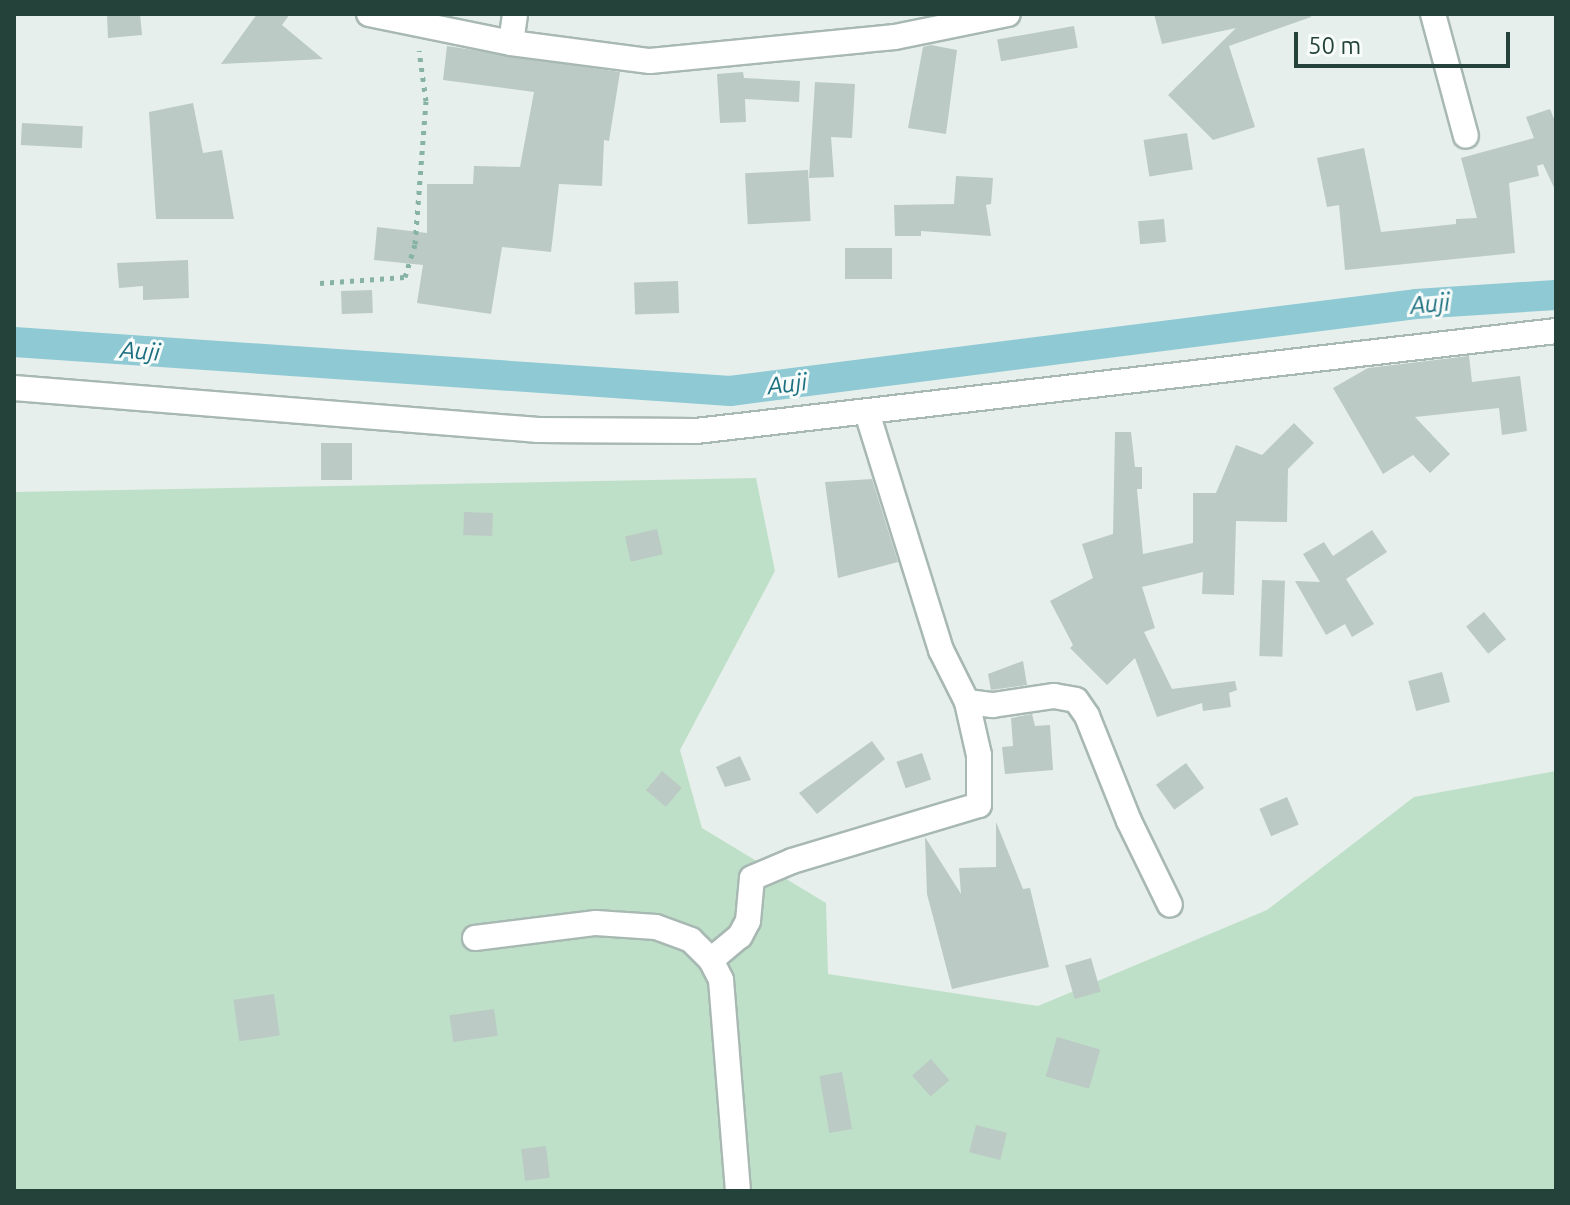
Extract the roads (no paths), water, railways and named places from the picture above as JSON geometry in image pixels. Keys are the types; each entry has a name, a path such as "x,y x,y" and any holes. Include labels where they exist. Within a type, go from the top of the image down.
{"street":[{"path":"369,14 511,43 650,61 895,37 1008,14"},
{"path":"511,43 515,14"},
{"path":"1433,14 1466,136"},
{"path":"14,388 538,430 696,431 1556,331"},
{"path":"711,960 740,936 748,921 752,878 792,861 979,805 979,755 967,702 941,650 867,412"},
{"path":"967,702 993,705 1054,696 1076,700 1170,905"},
{"path":"475,938 596,923 656,927 691,940 711,960 721,980 727,1023 738,1191"}],"waterway":[{"name":"Auji","path":"14,342 730,391 1416,304 1556,295"}]}
